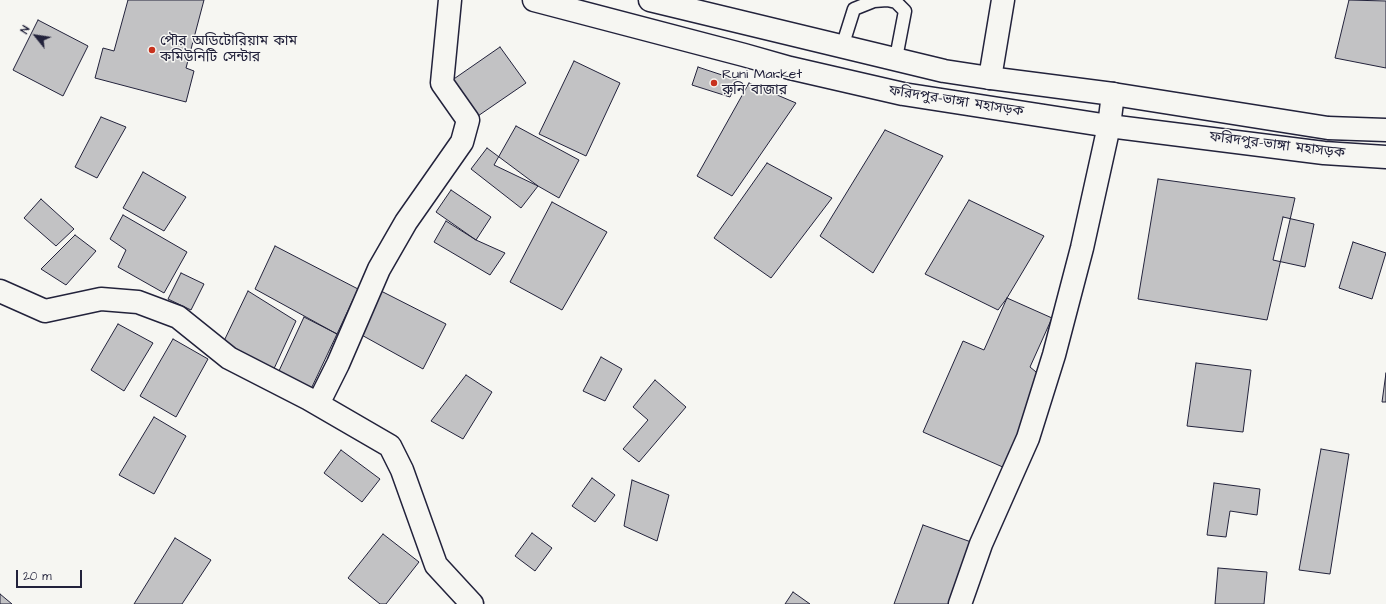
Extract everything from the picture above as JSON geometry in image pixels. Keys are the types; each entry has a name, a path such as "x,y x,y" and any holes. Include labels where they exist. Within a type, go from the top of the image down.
{"main road":[{"path":"318,404 338,364 378,269 406,222 462,142 468,120 442,83 450,0"},
{"name":"ফরিদপুর-ভাঙ্গা মহাসড়ক","path":"534,0 790,68 903,94 1109,126 1324,153 1386,157"},
{"name":"ফরিদপুর-ভাঙ্গা মহাসড়ক","path":"650,0 842,47 944,70 990,78 1113,94 1328,128 1386,130"},
{"path":"990,78 1003,0"},
{"path":"790,68 798,35"},
{"path":"902,60 903,94"},
{"path":"960,604 981,544 1028,438 1054,355 1082,248 1109,126 1113,94"},
{"path":"0,291 45,311 101,299 138,302 178,317 228,358 318,404 390,446 402,470 436,565 472,604"}],"lane":[{"path":"842,47 854,9 874,1 887,0 896,2 904,11 902,60"}],"building":[{"name":"পৌর অডিটোরিয়াম কাম কমিউনিটি সেন্টার","path":"128,0 204,0 186,68 194,71 186,102 95,78 103,48 114,51"},
{"path":"1349,0 1386,1 1386,68 1335,58"},
{"path":"38,20 88,46 63,96 13,70"},
{"path":"500,47 526,83 475,118 448,83"},
{"path":"574,61 620,83 586,156 539,134"},
{"name":"Runi Market রুনি বাজার","path":"698,67 737,80 730,97 692,85"},
{"path":"749,83 796,103 732,196 697,176"},
{"path":"101,117 126,127 97,178 75,167"},
{"path":"516,126 579,160 559,198 494,165"},
{"path":"885,130 943,156 873,273 820,236"},
{"path":"487,148 538,186 521,208 471,169"},
{"path":"767,163 832,198 771,278 714,238"},
{"path":"143,172 186,197 164,231 123,208"},
{"path":"1158,179 1295,198 1267,320 1138,299"},
{"path":"451,190 491,217 476,240 436,212"},
{"path":"41,199 74,229 56,246 24,218"},
{"path":"969,200 1044,236 1007,298 998,310 925,274"},
{"path":"552,202 607,232 562,310 510,282"},
{"path":"123,215 187,252 164,293 118,267 126,250 110,239"},
{"path":"1283,217 1314,224 1305,267 1273,260"},
{"path":"446,221 476,240 505,253 490,275 434,242"},
{"path":"75,235 96,251 66,285 41,269"},
{"path":"1353,242 1386,253 1372,299 1339,288"},
{"path":"275,246 358,289 337,334 255,289"},
{"path":"181,273 204,284 191,310 168,299"},
{"path":"248,291 296,321 272,373 223,343"},
{"path":"381,291 446,324 423,369 358,333"},
{"path":"1007,298 1052,318 1030,367 1041,376 1005,468 923,432 963,341 984,350"},
{"path":"304,317 337,334 311,389 278,373"},
{"path":"118,324 153,343 124,391 91,370"},
{"path":"173,339 208,359 176,417 140,396"},
{"path":"601,357 622,369 605,401 583,391"},
{"path":"1196,363 1251,370 1243,432 1187,426"},
{"path":"1386,373 1386,402 1382,402"},
{"path":"466,375 492,392 463,439 431,421"},
{"path":"655,380 686,407 639,462 623,449 648,420 633,407"},
{"path":"154,417 186,436 154,494 119,475"},
{"path":"1321,449 1349,454 1330,574 1299,570"},
{"path":"341,450 380,479 362,502 324,473"},
{"path":"592,478 615,495 595,522 572,506"},
{"path":"632,480 669,495 657,541 624,526"},
{"path":"1214,483 1260,489 1257,515 1230,511 1226,537 1207,535"},
{"path":"923,525 974,543 952,604 894,604"},
{"path":"532,533 552,548 535,571 515,556"},
{"path":"383,534 419,562 386,604 380,604 348,578"},
{"path":"175,538 211,560 182,604 134,604"},
{"path":"1218,568 1267,572 1264,604 1215,604"},
{"path":"793,592 810,604 785,604"},
{"path":"0,594 12,604 0,604"}],"place":[{"name":"পৌর অডিটোরিয়াম কাম কমিউনিটি সেন্টার","path":"152,50"},
{"name":"Runi Market রুনি বাজার","path":"714,83"}]}
